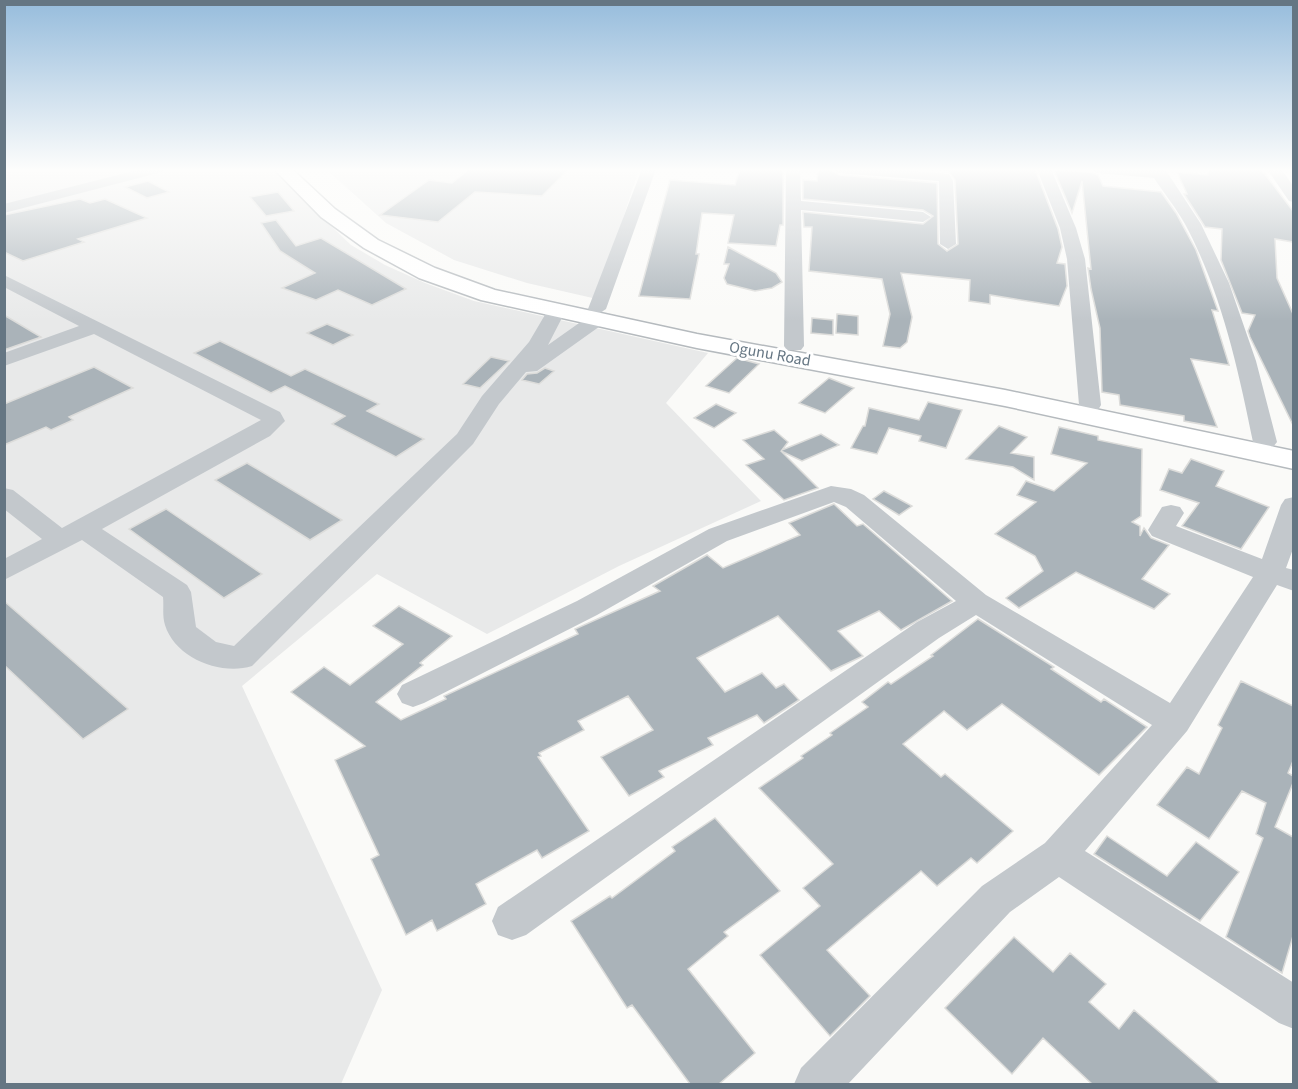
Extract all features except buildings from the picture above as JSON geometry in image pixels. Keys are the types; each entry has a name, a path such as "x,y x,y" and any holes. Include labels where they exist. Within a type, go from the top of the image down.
{"main road":[{"name":"Ogunu Road","path":"337,220 371,244 456,285 556,312 596,315 794,346 1293,447"},
{"name":"Ogunu Road","path":"358,220 416,255 501,288 697,341 938,384 1293,460"}],"street":[{"path":"490,401 596,315 631,220"},
{"path":"792,220 794,346"},
{"path":"947,220 948,244"},
{"path":"1065,220 1076,259 1090,405"},
{"path":"1190,220 1228,300 1248,366 1265,442"},
{"path":"4,280 17,284 94,327 272,417 274,421 262,431 4,571"},
{"path":"4,496 177,592 180,625 186,636 223,658 241,658 339,565 465,439 490,401 538,345 556,312"},
{"path":"4,360 94,327"},
{"path":"413,694 587,608 718,536 831,494 842,494 855,501 976,602 1175,722"},
{"path":"817,1084 996,899 1058,855 1175,722 1282,576 1293,506"},
{"path":"1171,513 1161,530 1218,554 1282,576"},
{"path":"512,921 909,643 976,602"},
{"path":"1058,855 1293,1008"}],"shaded area":[{"path":"5,220 324,220 351,245 385,265 474,301 708,353 666,403 761,501 619,566 487,634 377,574 242,686 382,990 341,1084 5,1084"},
{"path":"382,220 623,220 597,299 527,283 454,260"}]}
